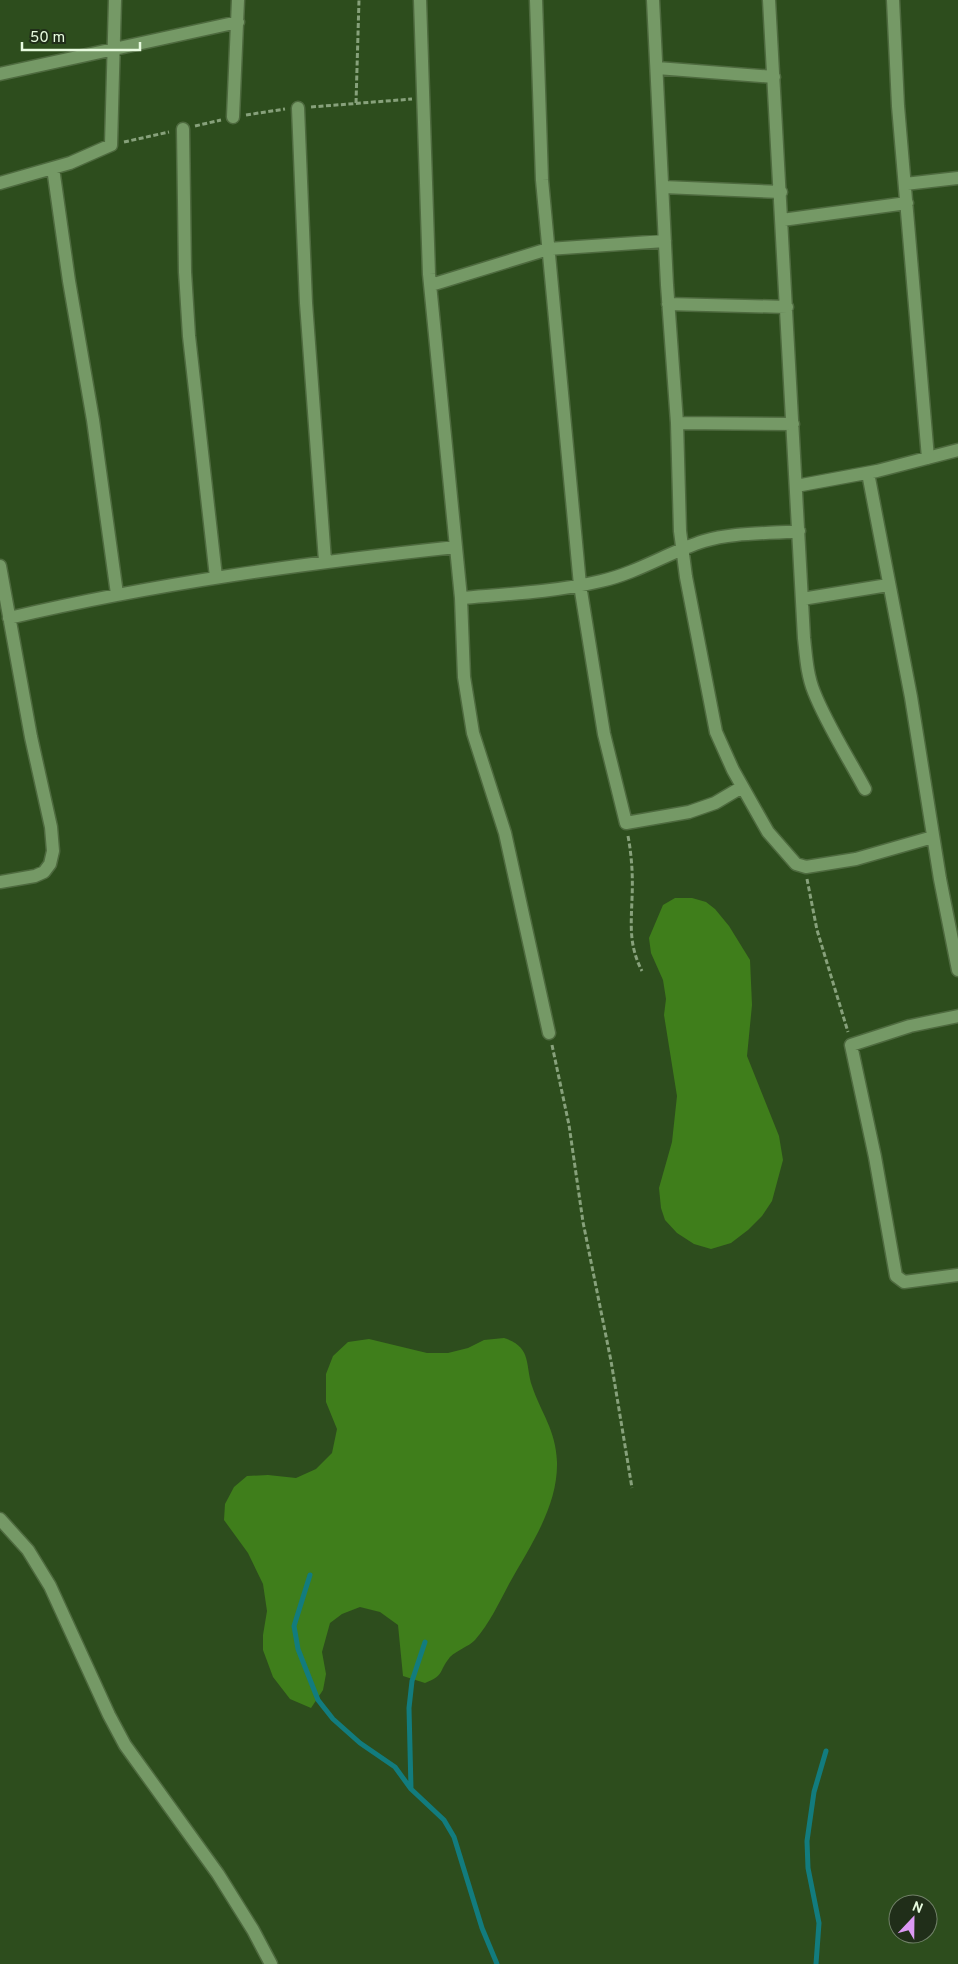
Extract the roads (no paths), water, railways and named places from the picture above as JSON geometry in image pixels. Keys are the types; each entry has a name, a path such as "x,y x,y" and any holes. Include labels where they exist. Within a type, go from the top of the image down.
{"street":[{"path":"0,183 70,163 111,145 115,0"},
{"path":"233,117 238,0"},
{"path":"420,0 430,285 461,598 464,677 473,733 505,833 549,1032"},
{"path":"536,0 542,180 580,585 604,734 626,823 689,812 715,803 742,787"},
{"path":"653,0 668,304 677,423 678,495 682,549 716,732 742,787 768,832 796,864 806,868 856,859 933,837"},
{"path":"770,0 804,638 813,690 865,789"},
{"path":"893,0 898,106 928,458"},
{"path":"0,74 238,22"},
{"path":"657,68 774,77"},
{"path":"298,108 307,312 325,561"},
{"path":"183,129 185,272 189,336 216,577"},
{"path":"53,168 69,281 93,420 117,594"},
{"path":"905,184 958,178"},
{"path":"663,187 780,192"},
{"path":"782,220 907,203"},
{"path":"430,285 548,248 665,240"},
{"path":"668,304 787,307"},
{"path":"677,423 793,424"},
{"path":"796,486 868,473 958,450"},
{"path":"868,473 911,697 933,837 958,970"},
{"path":"461,598 580,585 622,575 682,549 721,537 798,531"},
{"path":"9,618 117,594 216,577 325,561 456,546"},
{"path":"0,566 30,730 51,827 53,851 50,864 44,872 35,876 0,882"},
{"path":"802,599 888,585"},
{"path":"958,1016 910,1026 851,1045 875,1157 896,1276 904,1282 958,1275"},
{"path":"0,1519 28,1550 50,1586 109,1715 125,1745 218,1874 253,1930 271,1964"}],"waterway":[{"path":"310,1575 294,1626 298,1649 318,1700 333,1719 360,1743 395,1767 411,1789 444,1820 454,1837 482,1928 497,1964"},
{"path":"411,1789 409,1708 412,1681 425,1642"},
{"path":"816,1964 819,1923 808,1868 807,1841 814,1792 826,1751"}]}
